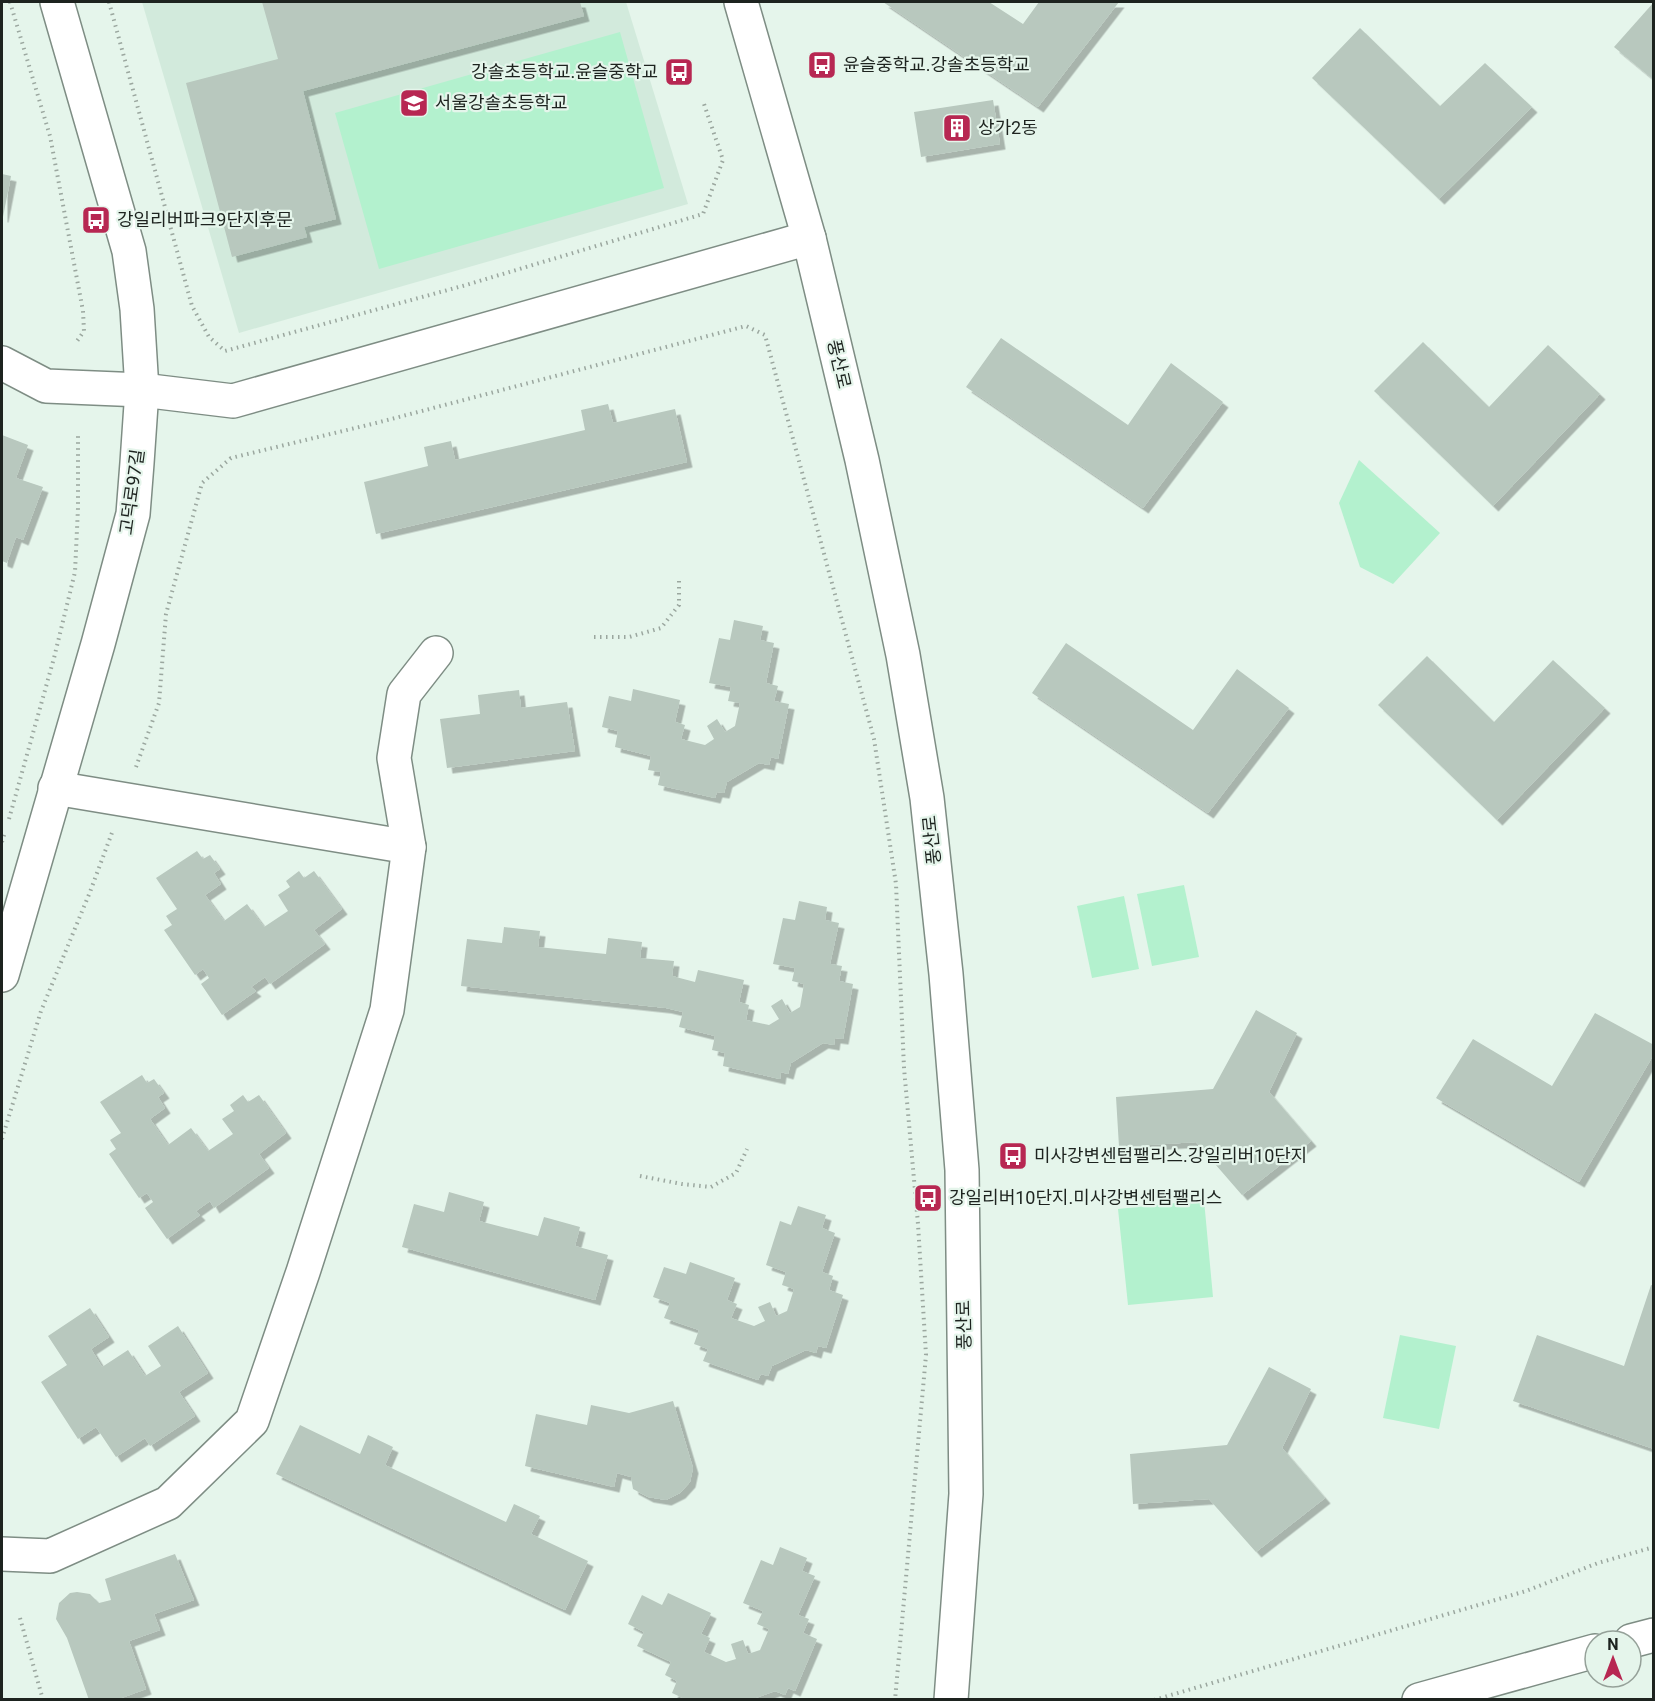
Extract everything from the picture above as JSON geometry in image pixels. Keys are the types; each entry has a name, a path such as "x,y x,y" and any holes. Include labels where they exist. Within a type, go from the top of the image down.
{"street":[{"name":"고덕로97길","path":"2,975 133,514 141,390 137,309 129,252 57,2"},
{"name":"풍산로","path":"741,2 809,238 862,460 903,655 927,798 946,974 962,1170 966,1494 951,1700"},
{"path":"2,363 46,386 141,390 233,401 809,238"},
{"path":"2,1554 50,1556 168,1503 252,1421 303,1272 387,1010 410,848 394,758 404,693 436,653"},
{"path":"55,788 410,848"},
{"path":"1419,1700 1583,1654"}],"path":[{"path":"10,2 50,136 83,311 84,331 75,344"},
{"path":"109,2 192,306 209,337 225,351 466,285 703,214 723,160 703,101"},
{"path":"242,456 746,326 765,335 874,739 896,884 904,1068 918,1224 926,1355 895,1700"},
{"path":"2,842 54,658 75,572 78,434"},
{"path":"594,637 629,637 661,628 679,605 679,580"},
{"path":"640,1176 711,1187 736,1173 747,1149"},
{"path":"1154,1700 1526,1591 1598,1563 1653,1547"},
{"path":"20,1618 43,1700"}],"shaded area":[{"name":"서울강솔초등학교","path":"142,2 626,2 688,204 239,333"}],"green space":[{"path":"620,32 664,188 379,269 335,113"},
{"path":"1359,460 1440,533 1393,584 1360,567 1339,503"},
{"path":"1184,885 1199,957 1152,966 1137,894"},
{"path":"1124,896 1139,969 1092,978 1077,906"},
{"path":"1204,1200 1213,1297 1128,1305 1118,1209"},
{"path":"1400,1335 1456,1346 1439,1429 1383,1418"}],"building":[{"path":"262,2 580,2 584,16 303,91 336,219 304,227 307,237 232,257 186,83 278,59"},
{"path":"883,2 989,2 1023,24 1039,2 1119,2 1038,107"},
{"path":"1654,2 1654,80 1614,47"},
{"path":"1360,28 1440,106 1485,63 1532,107 1439,199 1312,78"},
{"name":"상가2동","path":"993,100 1000,144 921,157 914,112"},
{"path":"2,174 11,176 3,217 2,217"},
{"path":"1001,338 1128,425 1171,363 1223,402 1143,508 966,387"},
{"path":"1423,342 1489,407 1548,345 1600,394 1493,506 1374,391"},
{"path":"608,404 613,423 675,409 687,462 376,534 364,482 428,466 424,447 451,441 455,460 585,430 581,410"},
{"path":"2,435 28,445 16,478 43,487 23,540 16,537 7,563 2,561"},
{"path":"734,620 763,626 760,640 774,643 766,683 778,686 774,701 789,704 778,759 771,757 769,765 759,763 727,782 724,793 717,792 715,798 658,785 661,772 648,770 651,756 615,747 618,731 602,727 609,696 631,701 633,689 680,700 675,722 685,725 681,739 705,745 714,739 707,726 717,719 725,732 735,726 740,703 728,701 731,687 709,683 719,638 730,640"},
{"path":"1066,643 1193,730 1237,669 1289,708 1208,813 1032,693"},
{"path":"1427,656 1494,722 1553,660 1605,708 1497,820 1378,705"},
{"path":"519,690 521,708 567,702 575,751 447,768 440,719 480,714 478,695"},
{"path":"197,851 203,859 210,855 220,869 214,873 221,884 205,895 224,921 247,904 264,927 288,911 278,895 290,887 286,881 299,871 304,878 314,871 342,909 314,930 325,944 270,984 265,977 251,987 256,991 222,1015 201,984 209,978 203,969 195,975 164,930 172,925 166,916 177,909 156,878"},
{"path":"799,901 827,907 825,920 839,923 830,964 842,966 839,981 853,984 843,1039 835,1038 834,1045 823,1043 791,1063 788,1074 781,1072 780,1079 723,1066 725,1053 712,1050 715,1036 679,1027 683,1012 666,1008 461,986 467,939 502,943 504,927 540,931 538,947 606,954 608,938 642,942 640,958 674,961 672,976 695,982 698,970 744,980 739,1002 749,1005 746,1020 769,1025 779,1019 771,1006 782,999 790,1013 800,1007 804,984 792,981 795,968 773,964 783,918 795,920"},
{"path":"1256,1010 1297,1033 1269,1092 1311,1141 1242,1195 1196,1142 1119,1147 1116,1097 1213,1089"},
{"path":"1595,1013 1654,1045 1654,1054 1579,1182 1436,1098 1473,1039 1552,1086"},
{"path":"142,1075 147,1083 154,1079 164,1093 158,1097 165,1108 150,1119 168,1145 191,1128 208,1151 233,1134 222,1119 234,1111 230,1105 243,1095 248,1102 259,1095 286,1133 259,1154 269,1168 214,1208 210,1201 196,1211 200,1215 167,1239 145,1208 153,1202 147,1193 139,1198 109,1154 116,1149 110,1140 121,1133 100,1102"},
{"path":"449,1192 484,1202 479,1221 538,1236 544,1217 580,1227 575,1246 608,1255 595,1300 402,1247 414,1204 444,1212"},
{"path":"798,1206 826,1215 822,1228 835,1233 822,1272 833,1276 829,1290 843,1295 826,1348 818,1346 816,1353 806,1350 772,1366 768,1376 761,1374 758,1380 703,1361 708,1349 694,1344 699,1330 664,1318 670,1303 653,1297 664,1267 686,1274 690,1262 735,1278 727,1300 737,1304 731,1318 754,1326 765,1321 758,1307 770,1302 776,1316 787,1311 794,1289 782,1285 786,1272 766,1265 780,1221 791,1225"},
{"path":"1651,1285 1654,1286 1654,1449 1513,1401 1537,1335 1624,1366"},
{"path":"90,1308 109,1337 91,1349 102,1367 128,1350 145,1376 161,1366 148,1346 178,1326 208,1373 179,1392 195,1416 150,1446 145,1438 116,1457 96,1427 78,1439 41,1382 67,1365 48,1336"},
{"path":"1269,1367 1311,1389 1282,1448 1325,1498 1256,1552 1209,1499 1133,1504 1130,1454 1227,1445"},
{"path":"673,1401 693,1468 690,1482 680,1493 666,1500 648,1497 633,1489 631,1477 617,1473 614,1487 525,1466 536,1414 587,1425 591,1405 629,1413"},
{"path":"300,1425 360,1454 368,1435 393,1447 385,1465 506,1522 514,1504 540,1516 531,1534 588,1561 565,1610 276,1474"},
{"path":"780,1547 807,1558 802,1571 815,1576 798,1615 809,1619 803,1633 817,1639 795,1691 788,1688 785,1695 775,1691 750,1700 687,1700 672,1693 677,1681 665,1675 671,1662 637,1646 644,1632 628,1624 642,1595 662,1605 668,1593 711,1613 701,1634 710,1638 704,1652 726,1662 736,1659 731,1644 743,1640 748,1654 760,1650 769,1629 757,1624 763,1611 743,1603 761,1560 773,1565"},
{"path":"175,1554 194,1600 154,1614 160,1630 129,1641 146,1689 116,1700 89,1700 67,1638 56,1619 59,1603 70,1593 77,1592 90,1594 99,1603 111,1600 105,1579"}],"place":[{"name":"윤슬중학교.강솔초등학교","path":"822,65"},
{"name":"강솔초등학교.윤슬중학교","path":"679,72"},
{"name":"서울강솔초등학교","path":"414,103"},
{"name":"상가2동","path":"957,128"},
{"name":"강일리버파크9단지후문","path":"96,220"},
{"name":"미사강변센텀팰리스.강일리버10단지","path":"1013,1156"},
{"name":"강일리버10단지.미사강변센텀팰리스","path":"928,1198"}]}
